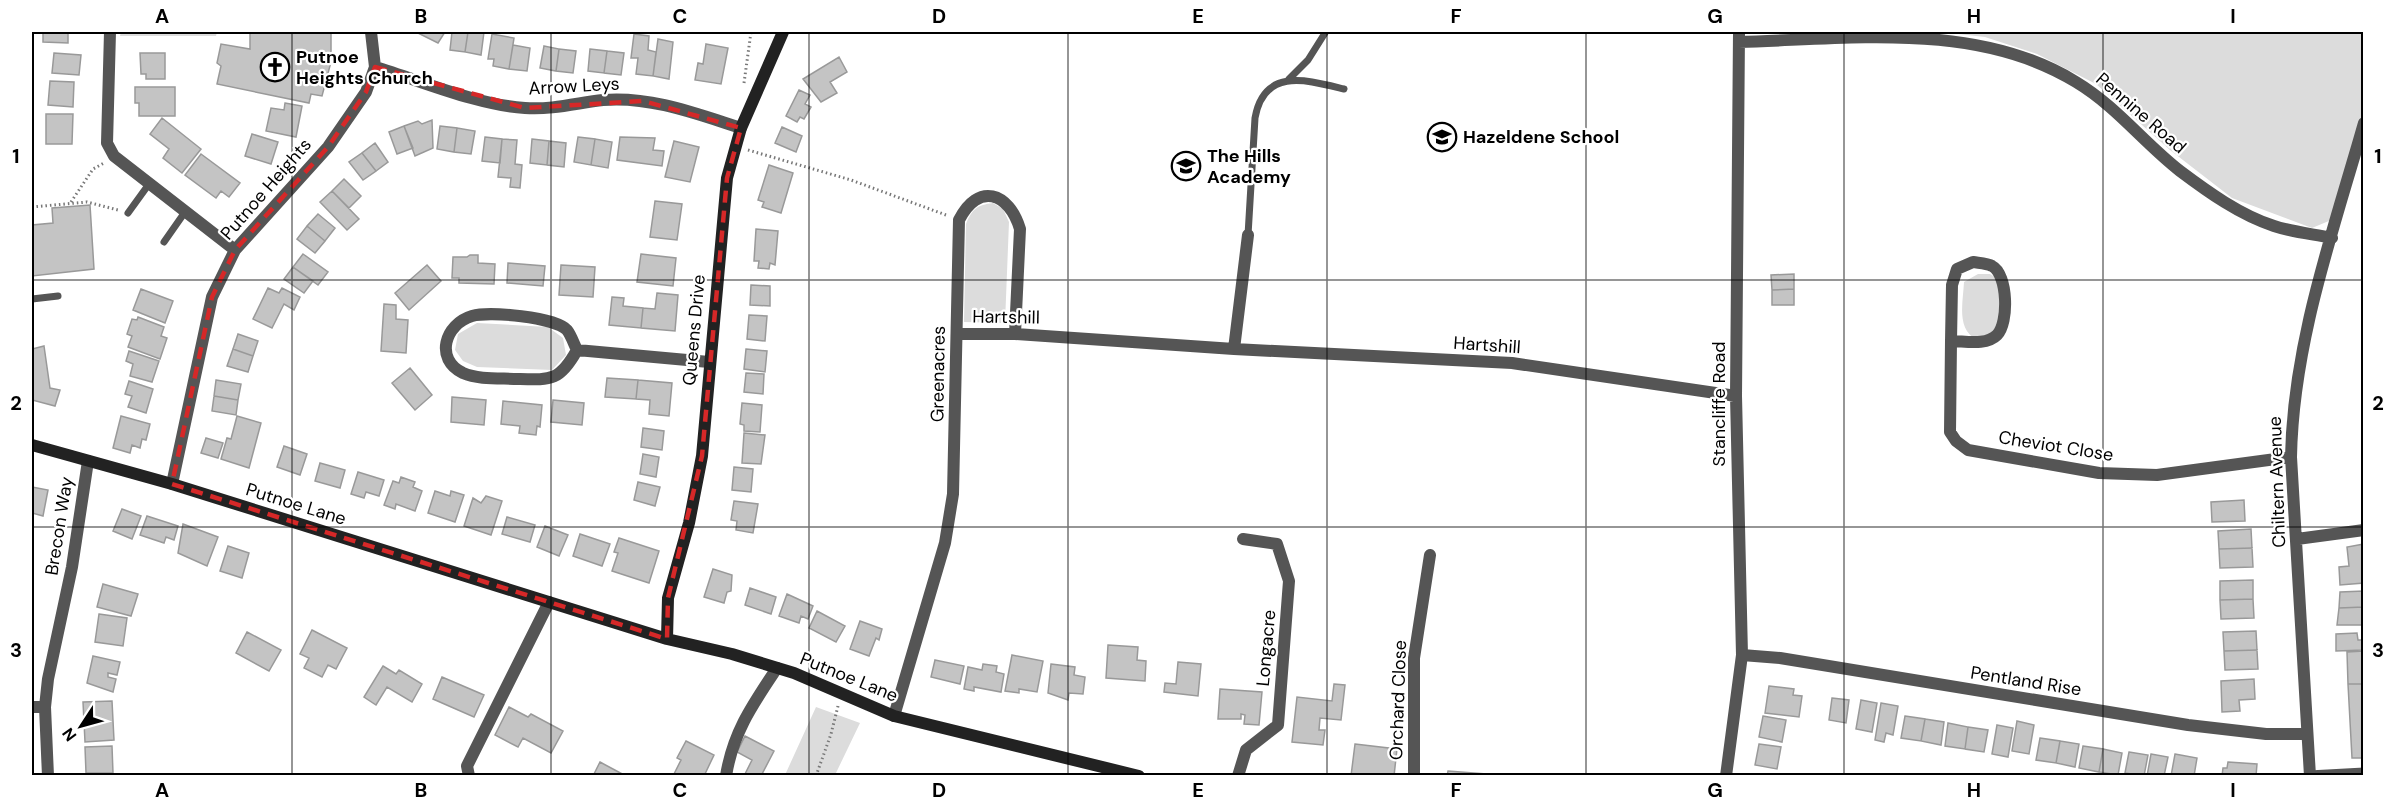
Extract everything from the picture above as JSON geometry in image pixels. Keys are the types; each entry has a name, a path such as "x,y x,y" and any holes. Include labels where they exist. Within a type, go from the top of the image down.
{"street":[{"path":"110,32 106,143 114,156 235,250"},
{"name":"Putnoe Heights","path":"172,484 212,297 235,250 328,147 366,92 375,67 371,32"},
{"name":"Queens Drive","path":"667,639 668,598 690,523 702,456 727,178 741,129 783,32"},
{"name":"Pennine Road","path":"1739,37 1942,40 1985,45 2036,61 2087,89 2115,111 2179,170 2228,204 2274,226 2332,238"},
{"name":"Stancliffe Road","path":"1726,776 1742,655 1736,396 1739,37"},
{"name":"Arrow Leys","path":"375,67 489,102 525,108 568,106 604,100 643,101 673,107 741,129"},
{"name":"Chiltern Avenue","path":"2309,775 2291,457 2292,409 2297,377 2364,123"},
{"path":"959,220 974,200 991,195 1006,201 1015,214 1020,229 1015,334"},
{"name":"Greenacres","path":"894,716 945,543 953,494 959,220"},
{"path":"1234,349 1248,235"},
{"name":"Cheviot Close","path":"1951,341 1982,342 1997,336 2004,321 2005,291 2002,276 1992,266 1973,262 1957,269 1952,285 1951,341 1950,432 1956,441 1968,450 2099,473 2157,475 2291,457"},
{"path":"473,315 553,321 566,330 578,350 568,367 558,377 541,380 476,377 453,367 444,352 446,338 456,324 473,315"},
{"name":"Hartshill","path":"957,334 1015,334 1234,349 1512,363 1736,396"},
{"path":"578,350 709,362"},
{"name":"Putnoe Lane","path":"32,445 172,484 667,639 777,668 894,716 1139,776"},
{"name":"Brecon Way","path":"48,776 45,707 48,679 72,567 88,461"},
{"path":"2297,539 2364,530"},
{"name":"Longacre","path":"1238,776 1246,750 1278,725 1289,580 1277,544 1243,539"},
{"name":"Orchard Close","path":"1414,776 1414,658 1430,555"},
{"path":"469,776 467,766 549,602"},
{"name":"Pentland Rise","path":"1742,655 1780,658 2188,725 2266,734 2306,734"},
{"path":"726,776 730,753 740,724 777,668"},
{"path":"32,707 45,707"}],"lane":[{"path":"1248,235 1257,105 1265,92 1289,79 1308,60 1325,33"},
{"path":"1289,79 1316,82 1344,89"},
{"path":"128,213 149,184"},
{"path":"164,242 185,212"},
{"path":"32,299 58,296"},
{"path":"2309,775 2364,771"}],"path":[{"path":"736,146 851,180 959,220"},
{"path":"71,202 93,169 114,156"},
{"path":"32,207 87,202 128,213"},
{"path":"816,776 831,734 841,695"}],"highlighted area":[{"path":"375,67 525,108 643,101 741,128 727,178 702,456 668,598 667,639 172,484 212,297 235,250 328,147 366,92"}],"shaded area":[{"path":"121,32 217,32 216,36 120,36"},
{"path":"1941,32 2363,32 2363,111 2336,218 2312,228 2232,198 2170,150 2096,84 2037,54 1985,37"},
{"path":"993,203 1003,209 1009,222 1005,323 964,322 966,224 976,209"},
{"path":"1978,274 1990,274 2000,280 2001,330 1977,340 1966,329 1962,307 1964,282"},
{"path":"477,323 548,327 563,338 566,355 552,370 477,367 463,361 455,350 458,334"},
{"path":"816,707 860,723 835,775 785,775"}],"building":[{"path":"43,32 68,32 68,43 43,42"},
{"name":"Putnoe Heights Church","path":"250,32 331,32 331,62 322,96 311,94 309,103 217,84 221,66 217,63 221,44 250,49"},
{"path":"416,32 445,32 438,43"},
{"path":"452,32 468,32 465,52 450,50"},
{"path":"468,32 484,32 481,55 465,52"},
{"path":"492,34 514,38 509,69 493,66 494,59 488,59"},
{"path":"634,34 649,36 648,50 656,52 653,76 636,74 638,58 631,58"},
{"path":"658,39 673,42 669,79 653,76"},
{"path":"706,44 728,48 721,84 695,80 698,63 703,64"},
{"path":"513,45 530,48 527,71 509,69"},
{"path":"544,46 559,49 556,71 540,68"},
{"path":"559,49 576,51 573,73 556,71"},
{"path":"590,49 607,51 604,73 588,71"},
{"path":"607,51 624,53 621,75 604,73"},
{"path":"54,53 81,55 79,75 52,73"},
{"path":"140,53 165,53 165,79 146,79 146,74 141,74"},
{"path":"839,57 847,72 830,82 837,93 821,102 803,79"},
{"path":"50,81 74,82 73,107 48,105"},
{"path":"135,87 175,87 175,116 139,116 139,103 135,103"},
{"path":"799,90 810,95 805,104 811,107 804,119 800,117 797,122 786,116"},
{"path":"285,103 302,106 296,137 266,131 271,108 284,110"},
{"path":"46,114 73,114 72,144 46,144"},
{"path":"162,118 201,149 182,173 163,158 169,149 150,134"},
{"path":"432,120 433,148 415,156 404,126 418,121 422,124"},
{"path":"404,126 413,148 397,154 389,132"},
{"path":"440,126 457,128 454,152 437,149"},
{"path":"782,127 802,136 796,152 775,143"},
{"path":"457,128 475,131 471,154 454,152"},
{"path":"252,134 278,142 271,164 245,156"},
{"path":"485,137 502,139 500,163 482,161"},
{"path":"578,137 595,139 591,165 574,162"},
{"path":"620,137 655,138 653,150 664,151 662,166 617,160"},
{"path":"502,139 517,140 515,164 522,165 520,188 510,187 511,178 498,177"},
{"path":"532,139 549,141 547,165 530,163"},
{"path":"595,139 612,142 608,168 591,165"},
{"path":"549,141 566,143 564,167 547,165"},
{"path":"674,141 699,147 690,182 665,177"},
{"path":"375,143 388,162 376,171 362,153"},
{"path":"362,153 376,171 363,180 349,162"},
{"path":"201,154 240,183 229,197 221,191 216,198 185,175"},
{"path":"769,165 793,173 781,213 762,207 764,202 758,200"},
{"path":"344,179 361,196 349,208 332,191"},
{"path":"332,191 359,219 347,230 320,202"},
{"path":"655,201 682,204 677,240 650,237"},
{"path":"90,205 94,269 32,276 32,225 53,223 52,208"},
{"path":"318,214 335,228 325,241 307,226"},
{"path":"307,226 325,241 315,253 297,239"},
{"path":"756,229 778,231 775,265 770,263 769,269 758,268 759,261 754,261"},
{"path":"303,254 328,272 318,285 293,267"},
{"path":"641,254 676,258 673,286 637,282"},
{"path":"478,255 478,263 495,264 494,284 459,283 459,278 452,278 453,257"},
{"path":"508,263 545,266 543,286 507,283"},
{"path":"427,265 441,281 409,310 395,293"},
{"path":"561,265 595,267 593,297 559,295"},
{"path":"293,267 313,281 304,293 284,279"},
{"path":"1794,274 1794,289 1772,290 1771,275"},
{"path":"751,285 770,286 770,306 750,305"},
{"path":"268,288 279,293 282,288 300,297 294,310 284,304 272,328 253,319"},
{"path":"141,289 173,301 165,323 133,310"},
{"path":"1794,289 1794,305 1772,305 1772,290"},
{"path":"657,293 678,295 675,331 641,328 643,308 655,309"},
{"path":"612,297 624,298 623,306 643,308 641,328 609,325"},
{"path":"384,304 396,305 396,319 408,320 406,353 381,351"},
{"path":"749,315 767,316 765,341 747,339"},
{"path":"138,317 164,327 161,336 167,338 160,359 128,347 132,336 127,334 132,319 137,320"},
{"path":"238,334 258,341 253,356 233,349"},
{"path":"44,346 50,388 60,390 55,406 32,400 32,349"},
{"path":"233,349 253,356 248,372 227,366"},
{"path":"746,349 767,351 765,372 744,369"},
{"path":"129,351 159,361 152,382 130,376 133,364 126,361"},
{"path":"410,368 432,395 415,410 392,383"},
{"path":"746,373 764,374 763,394 744,392"},
{"path":"607,378 638,380 636,399 605,397"},
{"path":"216,380 241,384 238,400 214,396"},
{"path":"638,380 672,383 669,416 649,414 650,400 636,399"},
{"path":"129,381 153,389 146,413 128,407 132,396 125,394"},
{"path":"214,396 238,400 236,415 212,411"},
{"path":"452,397 486,400 484,425 451,422"},
{"path":"553,400 584,403 582,425 551,422"},
{"path":"503,401 542,405 540,427 537,426 536,435 519,433 520,426 501,424"},
{"path":"742,403 762,405 760,432 744,431 744,425 740,424"},
{"path":"121,416 150,424 146,440 142,439 140,448 132,445 130,453 113,448"},
{"path":"237,416 261,423 249,468 221,459 227,438 231,439"},
{"path":"643,428 664,431 662,450 641,447"},
{"path":"744,433 765,435 761,464 742,463"},
{"path":"206,438 223,443 218,458 201,453"},
{"path":"284,446 307,454 300,475 277,467"},
{"path":"643,454 659,457 656,477 640,474"},
{"path":"320,463 345,470 340,488 315,481"},
{"path":"734,467 753,469 751,492 732,490"},
{"path":"358,472 384,480 379,496 366,492 364,498 351,494"},
{"path":"401,477 415,482 413,487 422,491 415,511 396,504 395,509 384,505 393,481 399,483"},
{"path":"638,482 660,487 655,506 634,500"},
{"path":"32,487 48,490 43,516 32,513"},
{"path":"435,491 450,496 451,491 464,495 455,522 428,513"},
{"path":"486,496 502,501 491,535 464,526 473,498 481,503"},
{"path":"2244,500 2245,521 2212,522 2211,502"},
{"path":"734,501 758,504 753,533 736,530 737,521 731,520"},
{"path":"122,509 141,516 132,539 113,531"},
{"path":"147,516 178,526 174,540 166,537 164,543 140,535"},
{"path":"507,517 535,525 530,542 502,534"},
{"path":"183,524 218,537 207,566 178,553"},
{"path":"545,526 568,535 559,556 537,547"},
{"path":"2251,529 2252,548 2219,549 2218,531"},
{"path":"580,534 610,544 602,566 573,556"},
{"path":"619,538 659,551 649,583 612,571 618,553 614,552"},
{"path":"2364,544 2364,583 2340,585 2339,567 2349,566 2347,547"},
{"path":"228,546 249,553 242,578 220,571"},
{"path":"2252,548 2253,567 2220,568 2219,549"},
{"path":"713,569 732,575 731,591 727,592 724,603 704,597"},
{"path":"2253,580 2253,599 2220,600 2220,581"},
{"path":"103,584 138,594 131,616 97,607"},
{"path":"750,588 776,597 771,614 745,605"},
{"path":"2364,591 2364,607 2339,608 2340,592"},
{"path":"787,594 813,606 808,619 801,616 799,623 779,616"},
{"path":"2253,599 2254,618 2221,619 2220,600"},
{"path":"2364,607 2364,625 2337,625 2339,608"},
{"path":"817,611 845,626 836,642 809,628"},
{"path":"99,614 127,618 123,646 95,642"},
{"path":"860,621 882,629 879,640 876,638 869,656 850,649"},
{"path":"312,630 347,648 336,669 328,665 322,677 304,668 309,658 300,654"},
{"path":"2256,631 2257,650 2224,651 2223,632"},
{"path":"247,632 281,650 269,671 236,653"},
{"path":"2357,633 2358,640 2364,640 2364,650 2336,651 2336,634"},
{"path":"1108,645 1138,647 1137,660 1146,661 1145,681 1106,678"},
{"path":"2257,650 2258,669 2225,670 2224,651"},
{"path":"2364,651 2364,684 2348,684 2347,652"},
{"path":"1012,655 1043,661 1037,692 1019,689 1019,693 1005,691"},
{"path":"93,656 120,662 117,675 108,673 108,677 116,679 113,692 87,683"},
{"path":"935,660 964,666 960,684 931,677"},
{"path":"1178,662 1201,664 1198,696 1164,692 1165,683 1176,684"},
{"path":"983,664 997,666 996,672 1004,674 1001,692 974,687 974,691 964,689 968,667 982,670"},
{"path":"1051,664 1075,667 1074,675 1085,677 1083,694 1069,693 1068,700 1048,693"},
{"path":"383,666 396,674 399,670 422,684 412,702 387,687 376,705 364,697"},
{"path":"442,677 484,695 474,717 433,699"},
{"path":"2254,679 2255,699 2239,700 2240,711 2222,712 2221,681"},
{"path":"1334,684 1345,685 1341,720 1320,718 1319,730 1325,730 1323,745 1292,742 1297,697 1332,701"},
{"path":"2348,684 2364,684 2364,758 2352,758"},
{"path":"1769,686 1794,689 1793,695 1802,696 1799,717 1765,713"},
{"path":"1220,689 1262,692 1259,725 1244,724 1245,715 1241,714 1241,719 1218,719"},
{"path":"1832,698 1849,700 1846,723 1829,720"},
{"path":"1861,700 1877,703 1872,732 1856,729"},
{"path":"112,701 114,740 85,742 83,702"},
{"path":"1881,703 1898,706 1893,735 1886,733 1884,742 1875,740"},
{"path":"509,707 528,717 531,714 563,731 551,753 523,738 518,747 495,735"},
{"path":"1763,716 1786,720 1782,742 1759,737"},
{"path":"1905,716 1925,719 1921,741 1901,738"},
{"path":"1925,719 1944,722 1941,745 1921,741"},
{"path":"2017,721 2034,725 2029,754 2012,751"},
{"path":"1948,723 1968,727 1965,749 1945,746"},
{"path":"1997,725 2013,728 2008,757 1992,754"},
{"path":"1968,727 1988,730 1984,752 1965,749"},
{"path":"745,736 774,751 761,776 744,776 752,760 737,752"},
{"path":"2040,738 2060,741 2056,763 2036,760"},
{"path":"686,741 714,755 704,776 673,776 681,760 677,758"},
{"path":"2060,741 2079,744 2075,767 2056,763"},
{"path":"1355,744 1397,749 1394,776 1351,776"},
{"path":"1759,744 1781,747 1777,769 1755,765"},
{"path":"112,746 113,773 86,773 85,747"},
{"path":"2083,746 2103,749 2099,772 2079,768"},
{"path":"2103,749 2122,753 2118,775 2099,772"},
{"path":"2129,752 2148,755 2144,776 2125,773"},
{"path":"2151,754 2168,757 2164,776 2147,776"},
{"path":"2175,754 2197,758 2194,776 2171,776"},
{"path":"600,762 626,776 593,776"},
{"path":"2228,762 2257,764 2256,776 2222,776 2223,768 2227,768"},
{"path":"1448,771 1486,774 1486,776 1447,776"}],"place":[{"name":"Putnoe Heights Church","path":"275,67"},
{"name":"Hazeldene School","path":"1442,137"},
{"name":"The Hills Academy","path":"1186,166"}]}
